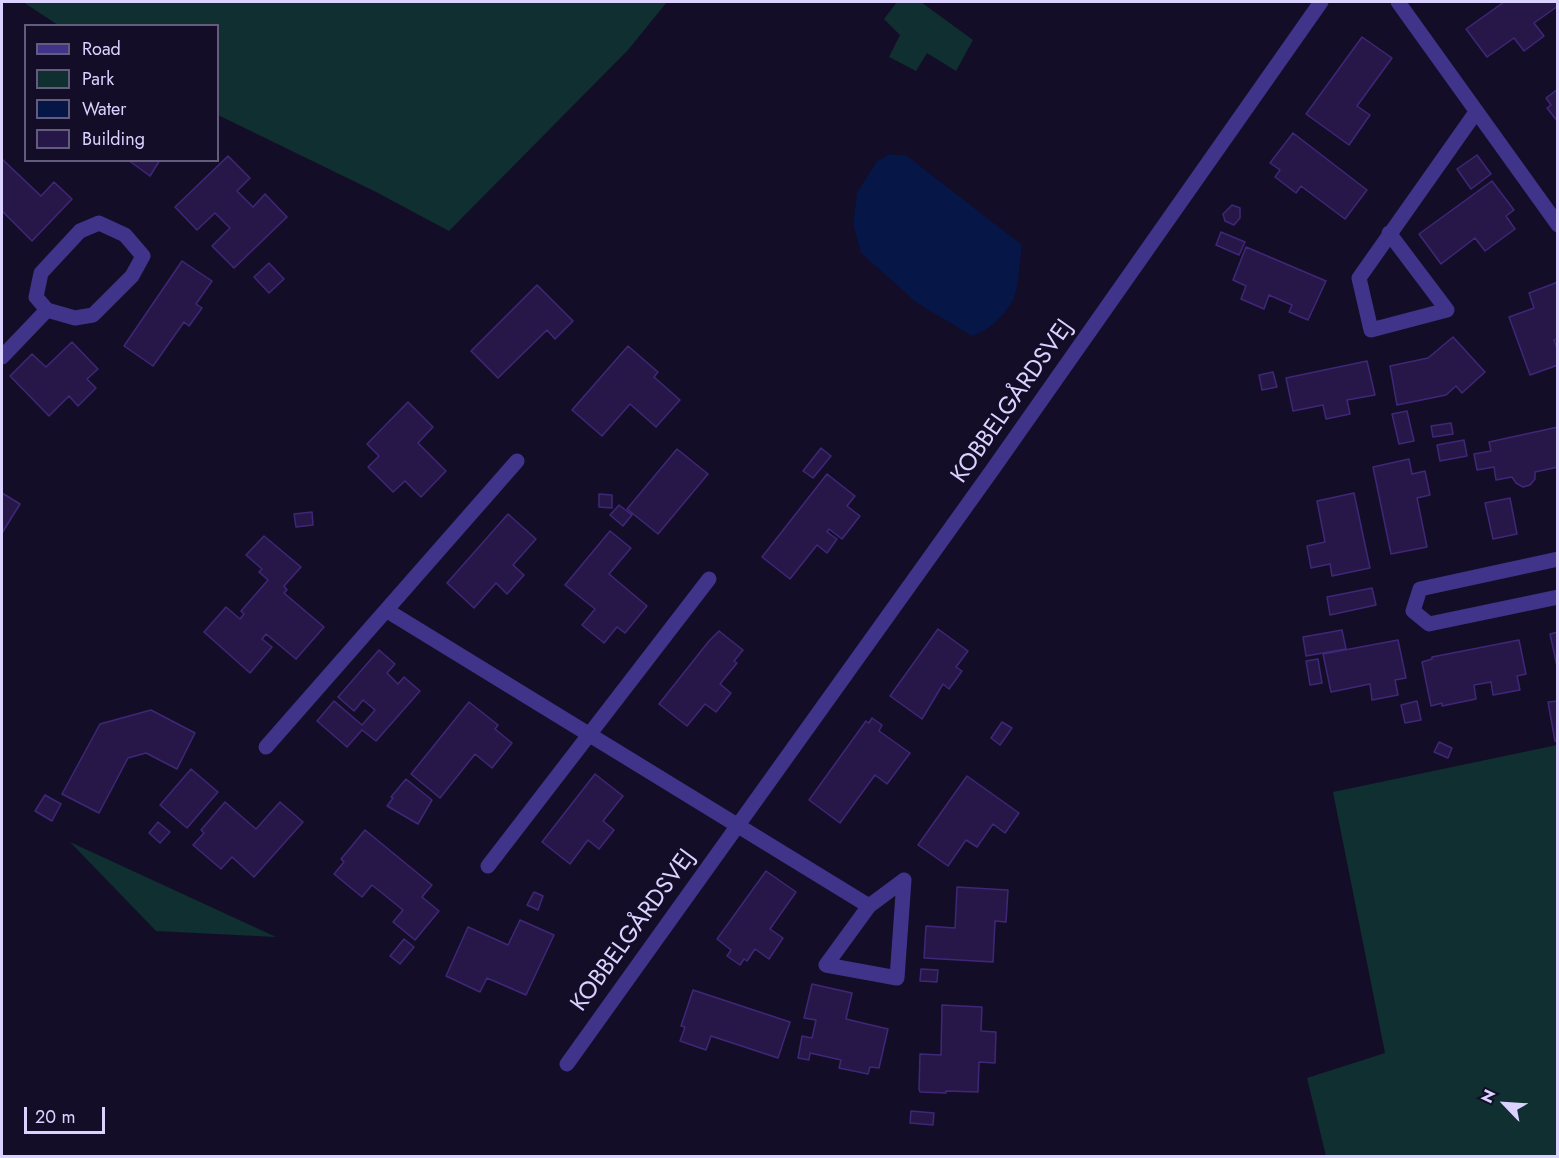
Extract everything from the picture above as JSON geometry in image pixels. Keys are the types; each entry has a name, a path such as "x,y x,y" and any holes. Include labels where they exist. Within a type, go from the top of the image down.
{"street":[{"name":"KOBBELGÅRDSVEJ","path":"567,1064 993,470 1322,2"},
{"path":"1398,2 1557,225"},
{"path":"1389,233 1447,310 1371,330 1359,278 1389,233 1476,112"},
{"path":"99,223 125,235 143,256 132,276 93,315 75,318 47,310 36,297 41,273 80,231 99,223"},
{"path":"2,357 47,310"},
{"path":"266,747 517,461"},
{"path":"1557,559 1420,589 1413,611 1429,624 1557,597"},
{"path":"488,866 709,579"},
{"path":"387,610 869,906"},
{"path":"904,880 897,978 826,965 869,906 904,880"}],"green space":[{"path":"23,2 667,2 628,50 449,231 376,192 219,115 219,24 56,24"},
{"path":"897,2 921,2 973,40 956,71 927,53 916,71 889,57 900,35 884,19"},
{"path":"1557,745 1557,1156 1326,1156 1307,1078 1385,1053 1333,792"},
{"path":"70,842 276,937 156,931"}],"water":[{"path":"890,154 907,156 1022,245 1014,298 996,321 978,334 972,336 917,303 861,253 853,224 857,193 877,161"}],"building":[{"path":"1504,2 1558,2 1558,6 1534,23 1544,36 1524,51 1514,38 1487,57 1466,29"},
{"path":"1362,37 1392,58 1357,106 1370,115 1349,145 1306,114"},
{"path":"1558,89 1558,122 1547,108 1551,105 1546,98"},
{"path":"1293,133 1367,190 1345,219 1301,186 1296,193 1275,177 1280,170 1270,163"},
{"path":"1477,155 1491,174 1471,189 1457,169"},
{"path":"228,156 250,178 237,191 253,207 265,194 287,217 234,268 212,246 230,228 215,213 197,230 175,207"},
{"path":"2,159 41,196 54,182 72,199 32,241 2,211"},
{"path":"131,162 159,162 150,176"},
{"path":"1492,181 1514,210 1506,216 1515,229 1485,251 1475,238 1441,264 1419,234"},
{"path":"1232,205 1240,208 1240,218 1234,225 1225,221 1223,214"},
{"path":"1221,232 1245,242 1239,255 1216,245"},
{"path":"1246,247 1326,281 1308,320 1289,312 1292,305 1269,295 1264,309 1241,299 1246,286 1233,280"},
{"path":"182,261 212,281 196,304 202,308 189,326 184,322 153,366 124,346"},
{"path":"269,263 284,279 269,293 254,277"},
{"path":"1558,282 1558,339 1554,340 1558,351 1558,365 1530,375 1509,317 1534,308 1529,293"},
{"path":"537,285 573,321 555,339 547,330 498,378 471,351"},
{"path":"1453,337 1485,372 1462,393 1456,386 1446,395 1397,405 1390,366 1428,358"},
{"path":"72,342 98,369 87,379 96,388 78,406 69,396 49,416 10,376 32,354 46,367"},
{"path":"628,346 658,372 654,377 680,400 656,427 630,404 602,436 572,410"},
{"path":"1367,361 1375,395 1347,400 1350,414 1326,419 1323,405 1293,411 1286,378"},
{"path":"1273,372 1277,387 1262,390 1259,375"},
{"path":"408,402 433,427 418,443 446,471 421,497 405,481 393,492 368,467 379,456 367,444"},
{"path":"1407,411 1414,441 1399,444 1392,414"},
{"path":"1451,423 1453,434 1433,437 1431,426"},
{"path":"1558,427 1558,467 1535,472 1535,479 1530,485 1523,487 1512,477 1496,480 1494,467 1477,470 1474,454 1491,451 1489,442"},
{"path":"1464,440 1467,456 1440,461 1437,445"},
{"path":"821,448 831,456 813,478 803,471"},
{"path":"677,449 708,474 658,534 627,509"},
{"path":"1409,459 1412,474 1425,471 1430,495 1417,498 1427,547 1391,554 1373,467"},
{"path":"827,474 855,496 847,506 860,516 842,539 829,529 827,532 837,539 827,553 817,545 790,579 762,557"},
{"path":"2,493 20,504 2,533"},
{"path":"1354,493 1370,568 1332,576 1330,564 1311,568 1307,546 1325,542 1317,501"},
{"path":"599,494 612,495 612,508 599,507"},
{"path":"1510,498 1517,534 1493,539 1485,503"},
{"path":"619,505 632,515 623,526 610,515"},
{"path":"312,512 313,525 296,527 294,514"},
{"path":"508,514 536,539 513,565 524,575 507,594 496,583 474,608 447,583"},
{"path":"610,531 631,548 609,574 647,606 625,633 617,627 604,643 582,625 595,609 565,585"},
{"path":"264,536 301,567 284,586 287,590 284,593 324,627 296,659 266,634 262,639 272,647 250,673 204,632 226,607 240,619 244,614 241,611 268,580 259,572 262,569 246,555"},
{"path":"1372,588 1376,605 1330,615 1327,597"},
{"path":"938,629 968,651 956,667 962,671 949,689 943,684 922,719 890,696"},
{"path":"1342,630 1346,649 1306,656 1303,637"},
{"path":"719,631 743,650 734,661 737,663 720,684 731,693 716,712 705,704 687,726 659,704"},
{"path":"1558,632 1558,671 1550,634"},
{"path":"1398,640 1406,678 1395,680 1398,695 1372,700 1370,684 1331,692 1323,654"},
{"path":"1519,640 1526,674 1517,676 1520,690 1493,695 1491,682 1474,685 1476,699 1431,706 1422,662 1432,657"},
{"path":"379,650 395,664 387,673 398,684 404,677 420,691 376,741 362,730 347,747 317,721 334,701 362,725 375,710 363,700 354,711 338,697"},
{"path":"1318,659 1322,683 1310,685 1306,661"},
{"path":"1417,701 1421,720 1405,723 1401,705"},
{"path":"1558,701 1558,741 1555,741 1548,702"},
{"path":"469,702 498,725 495,729 512,743 492,768 475,754 440,798 411,774"},
{"path":"151,710 195,733 177,769 146,753 128,758 99,813 62,794 100,724"},
{"path":"872,718 882,725 879,731 910,753 887,784 875,775 840,823 809,800 866,721 869,723"},
{"path":"1002,722 1012,728 1000,745 991,738"},
{"path":"1439,742 1452,748 1448,758 1434,752"},
{"path":"191,769 218,792 187,828 160,805"},
{"path":"595,774 623,796 603,821 614,830 599,849 588,840 570,864 542,842"},
{"path":"967,776 1019,813 1005,833 993,824 977,847 966,840 948,866 918,845"},
{"path":"406,779 432,800 418,824 387,806 393,798 391,797"},
{"path":"45,795 61,804 52,821 35,811"},
{"path":"225,802 256,829 280,802 303,822 254,877 232,857 221,869 193,845 204,833 201,830"},
{"path":"158,822 170,832 160,843 149,833"},
{"path":"365,830 432,885 422,897 439,911 415,940 393,922 403,910 372,885 362,897 334,874 344,862 341,859"},
{"path":"766,871 796,892 770,929 783,938 769,959 755,949 747,961 744,959 740,965 727,956 731,950 717,939"},
{"path":"957,887 1008,890 1006,922 995,921 993,962 924,958 926,926 955,928"},
{"path":"534,892 543,896 538,910 527,905"},
{"path":"520,920 554,935 526,995 487,978 480,992 446,976 468,927 508,945"},
{"path":"404,939 414,947 400,964 390,956"},
{"path":"921,969 938,970 937,982 920,981"},
{"path":"812,984 852,993 846,1019 888,1029 879,1068 870,1067 868,1074 839,1068 841,1060 810,1053 809,1060 798,1058 802,1036 812,1038 816,1020 804,1018"},
{"path":"693,990 790,1022 778,1058 711,1036 706,1050 680,1041 685,1027 681,1026"},
{"path":"942,1005 982,1007 981,1031 996,1032 995,1063 979,1062 978,1092 920,1092 920,1054 941,1055"},
{"path":"911,1111 934,1113 933,1125 910,1123"}]}
